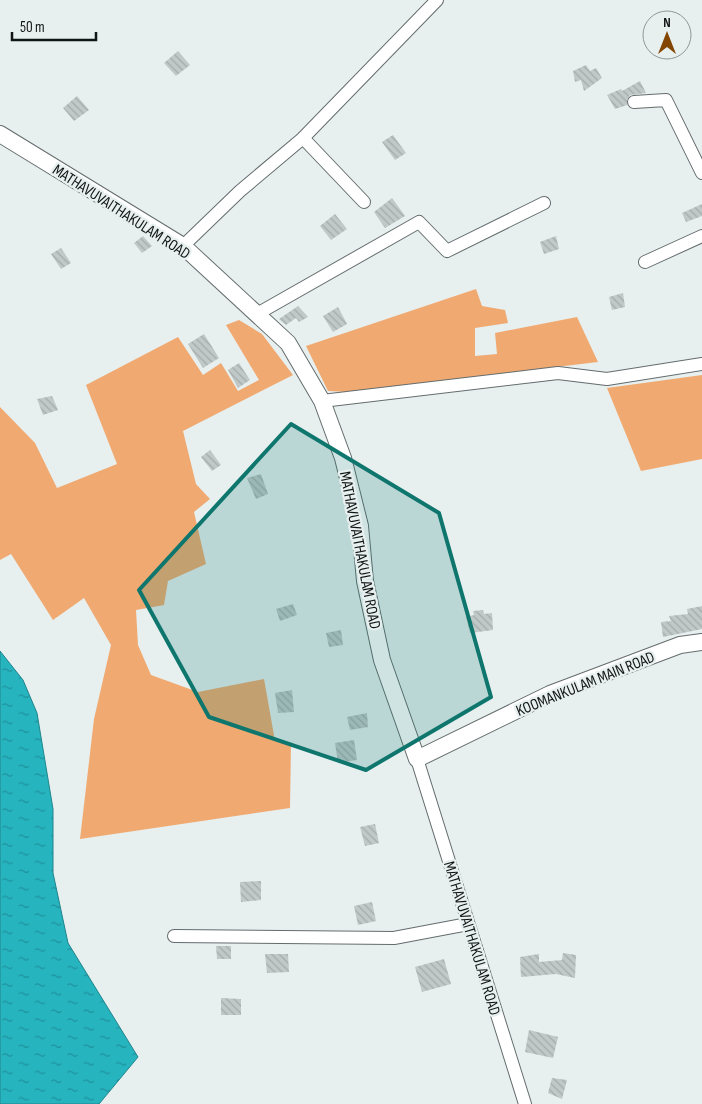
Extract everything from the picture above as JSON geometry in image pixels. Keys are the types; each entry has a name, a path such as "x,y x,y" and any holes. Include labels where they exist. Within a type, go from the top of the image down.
{"street":[{"path":"183,246 240,191 303,138 437,0"},
{"path":"634,102 666,100 702,173"},
{"name":"MATHAVUVAITHAKULAM ROAD","path":"0,134 183,246 288,343 322,401 343,458 360,526 366,581 382,660 417,759 524,1104"},
{"path":"303,138 364,202"},
{"path":"256,314 419,222 447,251 544,203"},
{"path":"645,262 702,236"},
{"path":"322,401 558,373 607,379 702,364"},
{"name":"KOOMANKULAM MAIN ROAD","path":"417,759 550,694 680,645 702,642"},
{"path":"174,936 394,938 468,924"}],"highlighted area":[{"path":"291,424 439,513 491,697 366,770 209,717 139,590"}],"shaded area":[{"path":"476,289 482,306 505,310 508,323 475,328 475,356 497,354 495,333 577,317 598,362 348,392 328,391 306,346"},
{"path":"239,320 262,334 293,375 183,431 196,484 210,499 194,512 206,564 168,581 164,605 136,610 138,645 151,675 198,692 264,679 275,741 291,743 290,808 80,839 94,719 111,645 84,598 53,620 11,554 0,560 0,407 35,443 57,488 117,464 86,385 178,337 203,375 221,363 238,391 259,380 226,325"},
{"path":"702,375 702,459 641,471 607,388"}],"water":[{"path":"0,651 23,680 37,713 53,809 53,873 68,943 138,1057 99,1104 0,1104"}],"building":[{"path":"178,51 190,65 176,76 164,63"},
{"path":"586,65 590,71 596,68 602,78 584,91 581,80 575,82 573,71"},
{"path":"640,81 646,93 630,95 627,99 627,105 615,109 607,95 621,89 622,91"},
{"path":"77,96 89,110 74,121 63,108"},
{"path":"393,135 406,153 395,160 382,142"},
{"path":"392,198 405,216 385,228 374,212"},
{"path":"702,204 702,216 686,222 682,213"},
{"path":"335,214 347,229 331,240 320,226"},
{"path":"143,236 152,246 142,253 134,243"},
{"path":"556,236 559,249 544,254 540,242"},
{"path":"61,248 71,263 61,269 51,254"},
{"path":"623,293 625,307 612,310 609,297"},
{"path":"298,306 308,317 299,322 296,318 286,325 279,319"},
{"path":"338,307 347,324 333,332 323,316"},
{"path":"204,334 219,358 203,368 188,344"},
{"path":"239,363 250,380 238,388 228,370"},
{"path":"52,396 58,410 43,415 37,399"},
{"path":"210,450 221,465 212,471 201,457"},
{"path":"261,474 268,494 256,499 247,478"},
{"path":"293,604 297,615 280,621 276,609"},
{"path":"702,606 702,629 663,637 661,622 671,621 669,616 688,614 687,609"},
{"path":"483,610 484,614 492,613 493,630 470,633 466,617 474,615 473,611"},
{"path":"341,630 343,645 329,647 326,633"},
{"path":"292,690 294,712 278,713 275,693"},
{"path":"367,713 368,727 350,730 347,717"},
{"path":"354,740 357,760 338,763 335,743"},
{"path":"375,824 379,843 365,846 360,827"},
{"path":"261,881 261,900 241,902 240,882"},
{"path":"372,902 376,921 358,925 354,906"},
{"path":"216,946 231,946 231,959 217,959"},
{"path":"563,953 576,955 575,978 556,974 521,977 520,957 539,954 539,962 562,960"},
{"path":"265,954 288,954 289,972 267,973"},
{"path":"444,959 451,984 422,992 415,967"},
{"path":"221,998 241,999 241,1015 221,1015"},
{"path":"529,1030 558,1037 553,1058 525,1052"},
{"path":"552,1078 567,1080 562,1099 548,1093"}]}
